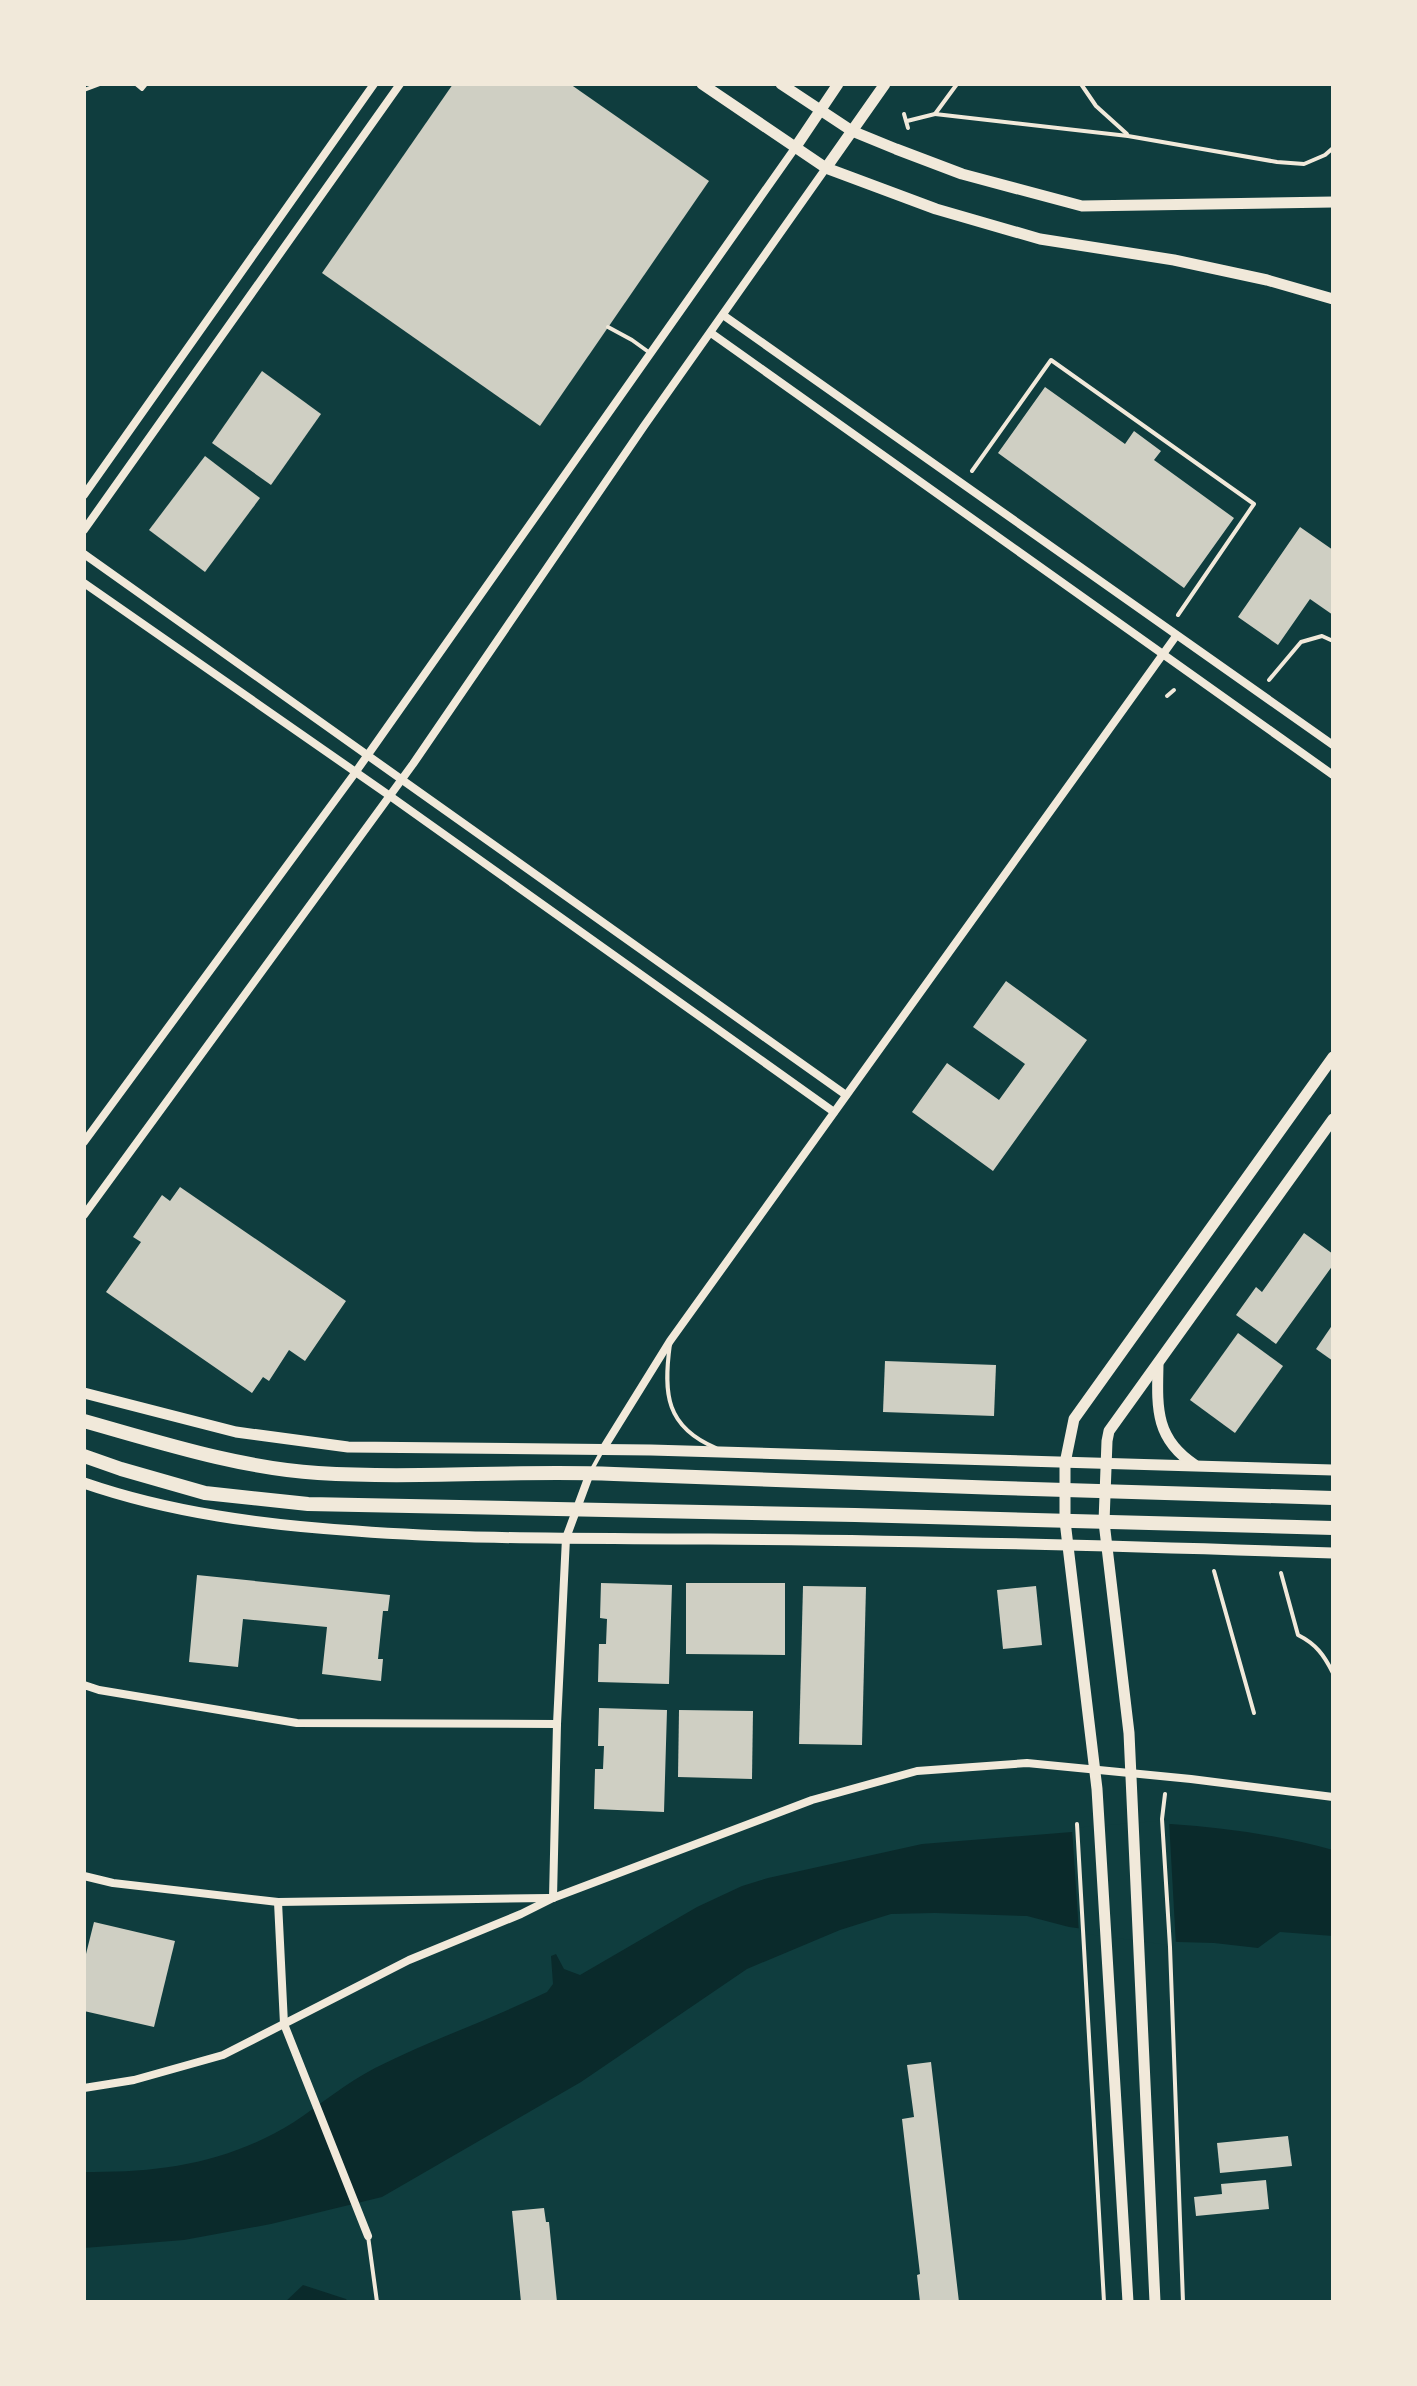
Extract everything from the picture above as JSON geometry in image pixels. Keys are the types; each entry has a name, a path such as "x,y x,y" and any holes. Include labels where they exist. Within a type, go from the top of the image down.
{"main road":[{"path":"84,1421 216,1458 314,1473 590,1473 1333,1498"},
{"path":"84,1456 205,1493 308,1504 1333,1528"}],"street":[{"path":"84,495 374,84"},
{"path":"84,530 400,84"},
{"path":"702,84 826,168 936,209 1040,239 1174,260 1267,280 1333,299"},
{"path":"781,84 852,131 962,174 1082,206 1333,202"},
{"path":"84,1142 368,755 838,84"},
{"path":"84,1215 390,796 644,426 885,84"},
{"path":"723,315 1333,745"},
{"path":"711,333 1333,775"},
{"path":"84,554 846,1095"},
{"path":"84,583 834,1112"},
{"path":"603,1449 670,1341 1176,636"},
{"path":"1128,2302 1095,1769 1067,1545 1065,1463 1074,1419 1333,1057"},
{"path":"1155,2302 1129,1733 1104,1522 1109,1431 1333,1119"},
{"path":"1158,1364 1157,1402 1161,1425 1173,1446 1196,1466"},
{"path":"84,1393 236,1432 348,1447 603,1449 1333,1470"},
{"path":"553,1898 566,1538 590,1473"},
{"path":"84,1483 201,1514 306,1528 411,1535 922,1540 1333,1553"},
{"path":"84,1685 297,1723 557,1724"},
{"path":"84,2088 134,2080 223,2055 409,1960 553,1898 812,1800 917,1771 1027,1763 1333,1797"},
{"path":"84,1876 113,1883 278,1902 553,1898"},
{"path":"278,1902 284,2024 368,2236"}],"lane":[{"path":"608,327 650,353"},
{"path":"670,1341 665,1374 667,1399 680,1424 699,1440 726,1452"},
{"path":"590,1473 603,1449"},
{"path":"368,2236 377,2302"}],"path":[{"path":"84,90 100,84"},
{"path":"136,84 142,89 146,84"},
{"path":"935,114 957,84"},
{"path":"1081,84 1096,106 1128,136"},
{"path":"904,114 908,128"},
{"path":"907,121 935,114 1128,136 1304,164 1333,148"},
{"path":"972,471 1051,360 1254,504 1178,615"},
{"path":"1269,680 1301,642 1322,636 1333,641"},
{"path":"1167,696 1174,690"},
{"path":"1214,1571 1254,1713"},
{"path":"1281,1573 1298,1635 1310,1641 1323,1654 1333,1673"},
{"path":"1165,1794 1162,1819 1170,1947 1183,2302"},
{"path":"1077,1824 1104,2302"}],"water":[{"path":"1171,1824 1252,1833 1333,1850 1333,1936 1280,1932 1258,1948 1178,1942 1069,1927 1027,1916 891,1914 840,1930 747,1969 581,2082 382,2197 271,2224 184,2240 84,2248 84,2172 140,2170 193,2163 269,2136 375,2068 547,1992 553,1984 551,1956 556,1954 564,1969 580,1975 697,1907 742,1886 922,1844"},
{"path":"303,2285 346,2299 348,2302 285,2302"}],"pier":[{"path":"1169,1820 1176,1946 1079,1933 1072,1828"}],"building":[{"path":"453,84 570,84 709,181 540,426 322,273"},
{"path":"262,371 321,414 271,485 212,443"},
{"path":"1045,387 1125,444 1134,431 1161,451 1154,460 1234,518 1184,588 998,453"},
{"path":"205,456 260,498 205,572 149,530"},
{"path":"1300,527 1333,550 1333,615 1310,599 1278,645 1238,617"},
{"path":"1006,981 1087,1040 993,1171 912,1112 947,1063 999,1100 1025,1064 973,1027"},
{"path":"180,1187 346,1301 305,1361 289,1350 269,1381 263,1377 252,1393 106,1292 141,1242 133,1237 162,1195 170,1201"},
{"path":"1304,1233 1333,1254 1333,1265 1276,1344 1236,1315 1256,1287 1262,1292"},
{"path":"1333,1324 1333,1361 1316,1349"},
{"path":"1238,1333 1283,1366 1235,1433 1190,1400"},
{"path":"885,1361 996,1365 994,1416 883,1412"},
{"path":"197,1575 390,1595 388,1611 383,1611 378,1659 383,1659 381,1681 322,1674 327,1627 243,1619 238,1667 189,1662"},
{"path":"601,1583 672,1585 669,1684 598,1682 599,1644 606,1644 607,1619 600,1618"},
{"path":"686,1583 785,1583 785,1655 686,1654"},
{"path":"803,1586 866,1587 862,1745 799,1744"},
{"path":"1036,1586 1042,1645 1003,1649 997,1590"},
{"path":"599,1708 667,1710 664,1812 594,1809 595,1769 603,1769 604,1746 598,1746"},
{"path":"679,1710 753,1711 752,1779 678,1777"},
{"path":"94,1922 175,1941 154,2027 84,2011 84,1962"},
{"path":"931,2062 959,2302 920,2302 917,2275 920,2274 902,2119 914,2117 907,2065"},
{"path":"1288,2136 1292,2166 1220,2173 1217,2143"},
{"path":"1266,2180 1269,2209 1196,2216 1194,2197 1222,2194 1221,2184"},
{"path":"544,2208 546,2222 549,2222 557,2302 521,2302 512,2211"}]}
